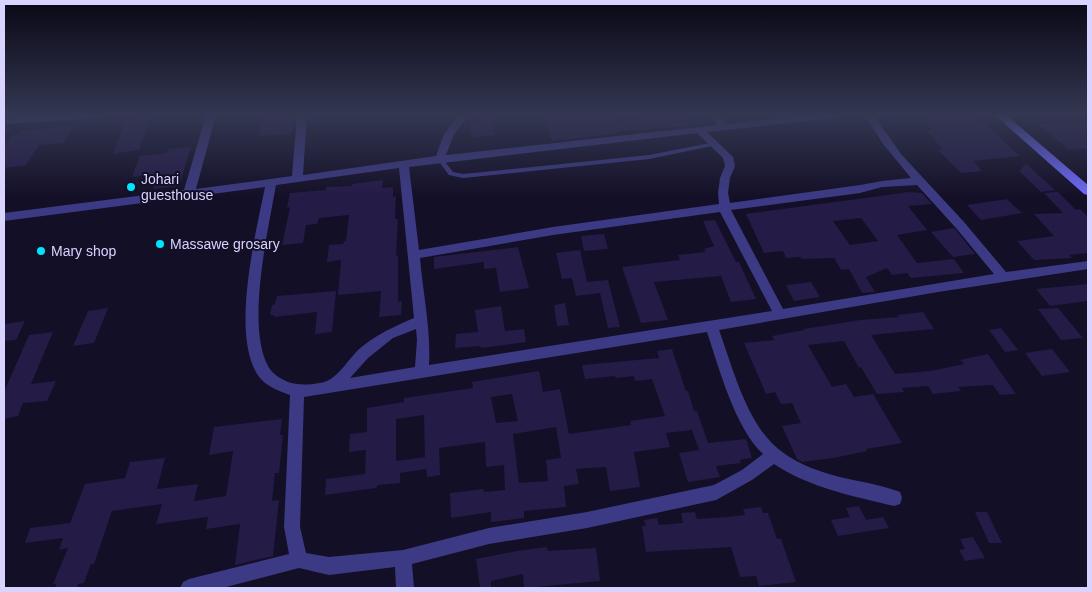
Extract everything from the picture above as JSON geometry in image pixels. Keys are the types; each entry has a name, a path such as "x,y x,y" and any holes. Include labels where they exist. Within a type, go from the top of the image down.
{"street":[{"path":"189,193 203,143"},
{"path":"297,180 300,143"},
{"path":"440,159 446,143"},
{"path":"4,217 297,180 440,159 586,143"},
{"path":"886,143 974,240 1003,277"},
{"path":"1032,143 1088,192"},
{"path":"715,144 728,156 730,166 725,178 723,193 726,213 780,315"},
{"path":"404,164 417,300 424,340 422,371"},
{"path":"414,255 553,231 860,189 882,184 919,181"},
{"path":"271,182 255,287 254,349 262,369 273,382 297,392 780,315 1003,277 1088,266"},
{"path":"331,388 363,354 388,334 421,321"},
{"path":"711,326 747,419 773,456 796,469 833,484 894,498"},
{"path":"297,392 292,527 299,560"},
{"path":"189,588 299,560 329,566 403,558 489,536 587,520 716,492 747,476 773,456"},
{"path":"403,558 405,588"}],"lane":[{"path":"440,159 451,174 463,176 649,157 715,144"}],"building":[{"path":"7,143 63,143 39,145 26,165 4,168 4,147"},
{"path":"117,143 141,143 139,150 113,154"},
{"path":"937,143 1005,143 1020,156 973,161 982,171 961,173 938,150 943,150"},
{"path":"1060,143 1088,143 1088,148 1069,150"},
{"path":"191,147 179,186 153,189 159,174 132,177 140,156 167,153 169,149"},
{"path":"1026,164 1055,190 1041,192 1019,171"},
{"path":"383,180 382,188 393,187 393,197 396,196 395,219 398,219 396,256 398,255 398,302 402,301 401,315 379,317 381,291 338,295 341,260 327,262 329,245 343,244 346,241 349,215 319,218 317,224 306,225 303,243 282,245 290,207 287,208 290,193 326,190 326,187 352,186 352,184"},
{"path":"909,192 922,193 932,204 908,206 927,230 897,235 917,263 954,259 964,273 911,278 907,273 892,275 887,268 866,277 875,292 862,293 849,269 841,270 834,258 786,258 783,251 764,253 746,214","holes":["861,218 878,241 850,245 833,221"]},
{"path":"1058,192 1076,210 1080,209 1088,217 1088,253 1069,255 1072,258 1034,260 1017,241 1054,236 1034,214 1063,213 1044,193"},
{"path":"1007,199 1022,213 981,220 967,205"},
{"path":"715,220 736,262 739,262 756,299 731,302 721,276 654,282 668,320 641,323 622,267 680,260 678,255 705,252 704,249 714,246 703,221"},
{"path":"954,228 975,254 953,257 931,232"},
{"path":"604,234 608,249 584,251 581,236"},
{"path":"518,247 529,288 500,292 496,268 484,269 484,262 434,269 434,257"},
{"path":"580,250 587,282 608,280 620,327 608,328 600,293 576,296 572,278 562,279 556,253"},
{"path":"811,282 820,297 794,301 786,285"},
{"path":"1088,284 1088,301 1050,306 1036,289"},
{"path":"336,291 332,332 315,334 317,312 274,317 274,315 270,315 272,305 275,304 277,296"},
{"path":"565,303 569,325 557,326 554,305"},
{"path":"501,306 505,331 524,329 526,342 481,348 480,346 455,348 456,334 478,332 475,310"},
{"path":"108,308 94,343 73,346 88,311"},
{"path":"1058,308 1083,338 1061,340 1038,309"},
{"path":"923,312 934,329 871,335 895,374 930,371 964,364 960,360 988,354 1016,394 1000,395 993,385 958,387 961,391 933,394 928,386 902,388 904,392 877,394 861,367 859,368 844,341 808,345 832,387 846,384 854,397 873,394 902,443 866,449 867,451 834,458 802,462 797,459 782,426 801,423 792,403 781,404 775,392 766,394 744,343 774,340 772,336 804,329 860,320 899,317 897,315"},
{"path":"25,321 16,340 4,341 4,324"},
{"path":"1001,328 1018,350 1005,352 989,330"},
{"path":"53,332 31,384 56,381 47,401 23,403 18,416 4,419 4,392 29,335"},
{"path":"672,349 686,391 688,391 694,411 697,411 708,443 746,439 752,458 740,460 741,463 716,466 720,477 688,482 679,453 699,450 692,430 666,433 670,447 634,452 640,487 610,491 606,467 576,469 579,484 564,486 566,507 524,511 524,518 491,522 491,512 451,518 450,493 483,489 484,492 505,490 504,465 486,467 485,442 439,448 440,475 427,477 426,469 400,473 400,483 378,485 376,488 325,495 326,479 365,474 366,450 349,452 350,434 367,432 367,408 404,402 404,398 473,388 472,382 539,371 543,392 560,389 569,434 631,425 630,421 665,416 652,379 635,381 634,376 616,378 615,376 585,379 582,365 659,358 657,351","holes":["512,394 518,421 496,423 491,397","424,415 425,457 396,461 396,419","556,427 561,458 546,460 548,481 519,483 513,434"]},
{"path":"1052,349 1070,372 1042,376 1025,353"},
{"path":"282,419 280,435 283,435 279,473 275,473 272,501 279,500 273,556 235,565 240,524 206,529 208,517 156,524 162,504 112,511 94,564 91,564 84,583 78,584 77,588 55,588 56,584 53,584 68,548 59,550 63,538 25,543 30,528 70,523 85,484 125,478 130,462 165,458 157,489 198,484 194,501 226,496 233,451 209,455 214,427"},
{"path":"859,506 866,520 883,517 889,528 838,536 831,520 850,517 846,508"},
{"path":"761,507 763,513 768,513 777,539 781,539 796,582 759,586 756,576 740,577 731,547 646,552 642,526 646,526 644,520 657,518 659,525 683,523 681,513 695,512 697,519 726,517 745,515 743,509"},
{"path":"975,512 987,512 1002,543 989,543"},
{"path":"973,537 985,558 965,561 959,550 965,549 960,539"},
{"path":"547,547 548,551 596,548 600,581 524,588 523,574 491,581 491,588 480,588 476,559"}],"place":[{"name":"Johari guesthouse","path":"131,187"},
{"name":"Massawe grosary","path":"160,244"},
{"name":"Mary shop","path":"41,251"}]}
